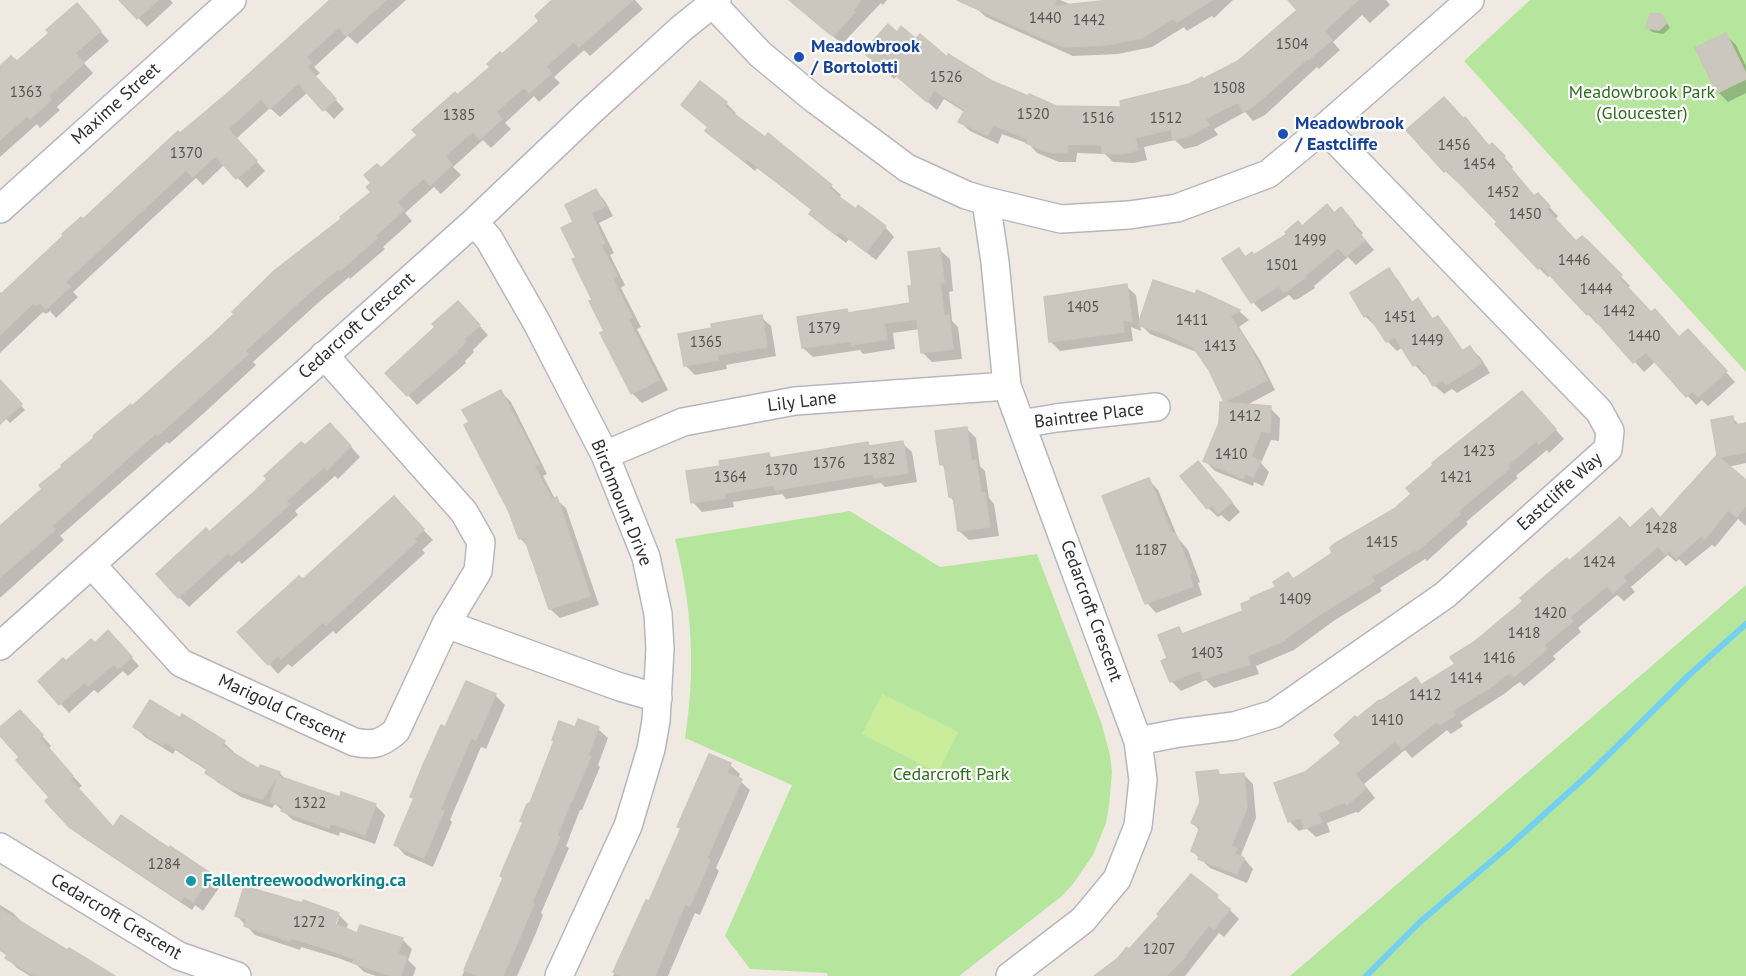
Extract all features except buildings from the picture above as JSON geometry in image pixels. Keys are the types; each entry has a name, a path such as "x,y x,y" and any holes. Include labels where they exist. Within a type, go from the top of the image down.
{"street":[{"name":"Maxime Street","path":"0,209 232,0"},
{"path":"713,1 760,54 813,98 907,168 966,195 1061,219 1129,215 1177,208 1268,174 1324,129 1470,0"},
{"name":"Cedarcroft Crescent","path":"0,646 474,222 592,110 713,1"},
{"name":"Eastcliffe Way","path":"1138,741 1234,726 1274,714 1445,595 1608,449 1610,431 1599,411 1324,129"},
{"name":"Cedarcroft Crescent","path":"986,201 1007,386 1138,741 1143,780 1138,826 1117,879 1083,920 1010,976"},
{"name":"Birchmount Drive","path":"474,222 489,239 542,333 605,455 632,519 649,568 658,614 660,649 657,722 651,748 628,826 559,976"},
{"name":"Marigold Crescent","path":"92,565 181,663 354,742 370,745 386,740 396,731 446,624 478,571 481,542 464,512 324,356"},
{"name":"Lily Lane","path":"605,455 683,422 806,399 1007,386"},
{"name":"Baintree Place","path":"1021,424 1056,418 1156,408"},
{"path":"446,624 620,687 658,698"},
{"name":"Cedarcroft Crescent","path":"0,847 179,956 237,976"}],"green space":[{"name":"Meadowbrook Park (Gloucester)","path":"1530,0 1746,0 1746,372 1464,61"},
{"name":"Cedarcroft Park","path":"850,511 940,567 1037,554 1101,722 1110,755 1112,772 1109,806 1106,823 1093,855 1062,896 959,976 828,976 827,973 750,969 725,936 792,785 685,738 691,663 689,613 675,539"},
{"path":"1746,585 1746,976 1290,976"},
{"path":"882,694 958,732 938,773 862,734"}],"waterway":[{"path":"1366,976 1420,922 1590,773 1688,676 1746,624"}],"place":[{"name":"Meadowbrook / Bortolotti","path":"799,57"},
{"name":"Meadowbrook / Eastcliffe","path":"1283,134"},
{"name":"Fallentreewoodworking.ca","path":"191,881"}]}
